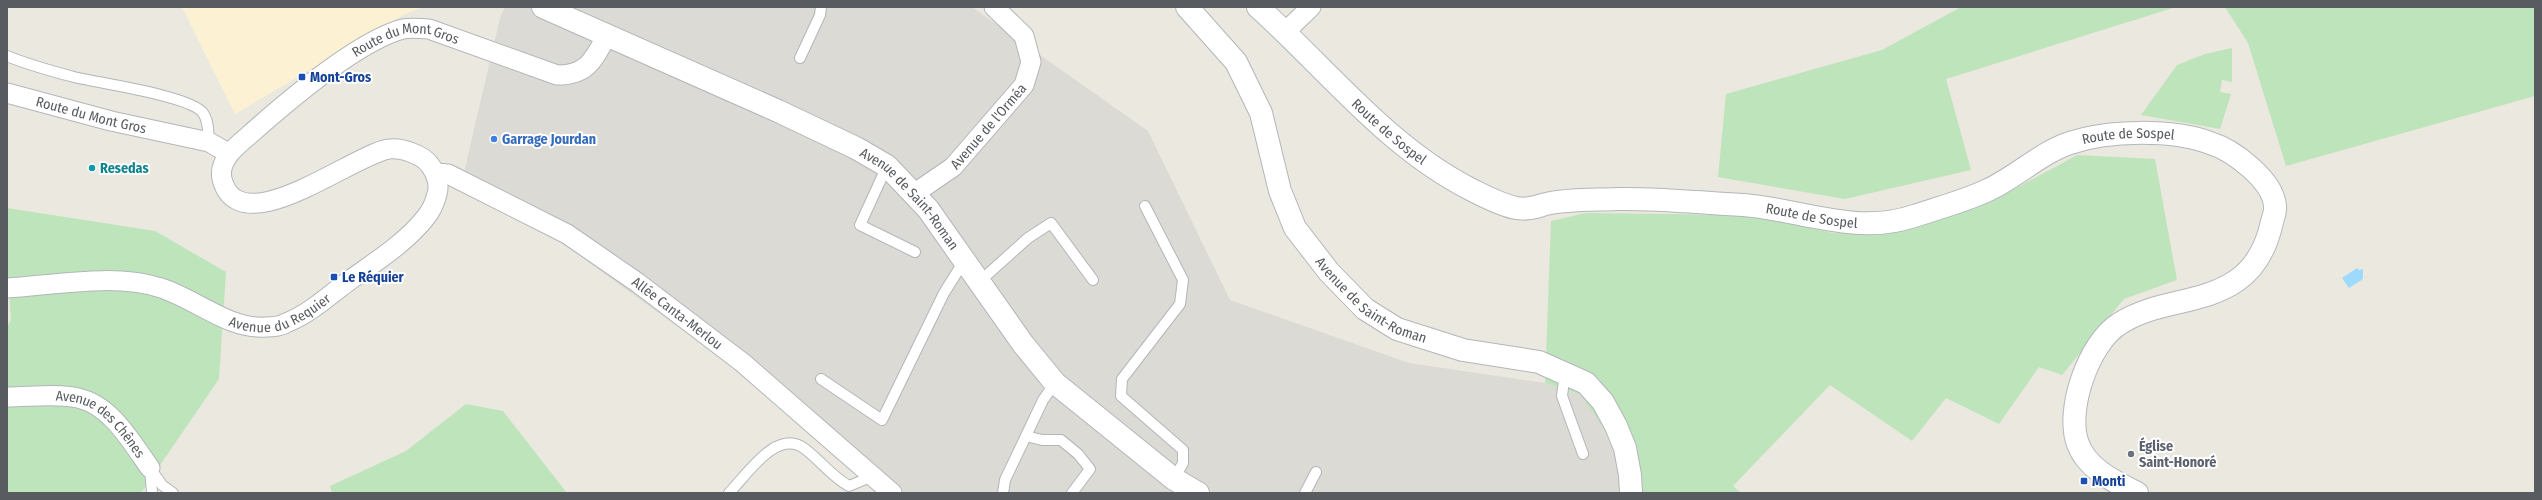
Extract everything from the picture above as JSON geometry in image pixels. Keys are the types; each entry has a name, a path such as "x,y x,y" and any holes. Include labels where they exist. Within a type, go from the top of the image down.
{"main road":[{"name":"Avenue de Saint-Roman","path":"544,7 778,111 856,148 887,166 915,193 1023,344 1055,384 1174,479 1198,493"},
{"name":"Avenue de Saint-Roman","path":"1187,7 1236,62 1261,113 1280,191 1295,228 1329,272 1365,309 1397,329 1433,342 1463,350 1539,362 1565,372 1586,383 1603,402 1625,448 1630,475 1630,493"},
{"name":"Route de Sospel","path":"1258,7 1290,28"},
{"name":"Route de Sospel","path":"1275,7 1290,28 1391,136 1446,177 1491,199 1514,208 1534,209 1547,204 1619,199 1754,206 1828,221 1868,222 1908,218 1988,190 2069,143 2120,133 2170,134 2209,142 2239,156 2264,182 2275,206 2269,235 2260,258 2238,280 2213,293 2150,308 2116,325 2095,350 2082,376 2075,413 2077,442 2096,470 2124,490"}],"street":[{"name":"Avenue de l'Orméa","path":"915,193 953,167 1024,85 1031,62 1024,36 994,7"},
{"path":"1290,28 1311,7"},
{"name":"Route du Mont Gros","path":"7,93 111,121 209,142 228,153 296,97 352,54 396,31 407,28 429,30 557,75 573,75 593,62 607,35"},
{"path":"228,153 221,174 226,190 236,200 250,204 304,189 368,156 390,148 409,151 427,161 436,173"},
{"name":"Avenue du Requier","path":"7,288 119,281 160,287 244,327 266,327 284,324 307,313 411,234 428,215 438,192 436,173"},
{"name":"Allée Canta-Merlou","path":"436,173 448,174 480,190 566,234 593,252 743,363 892,493"},
{"name":"Avenue des Chênes","path":"7,397 80,398 104,411 122,430 150,468"}],"lane":[{"path":"800,58 820,15 821,7"},
{"path":"7,56 30,65 74,77 182,100 202,112 208,127 209,142"},
{"path":"887,166 860,225 915,252"},
{"path":"1145,206 1183,280 1180,304 1122,379 1122,396 1183,450 1183,463 1174,479"},
{"path":"980,282 1028,238 1051,223 1093,280"},
{"path":"821,379 882,420 944,293 964,261"},
{"path":"1565,372 1562,396 1583,454"},
{"path":"1003,493 1005,480 1043,400 1055,384"},
{"path":"1026,436 1042,440 1061,440 1078,454 1090,469 1072,493"},
{"path":"729,493 771,447 788,442 804,448 836,478 849,486 873,476"},
{"path":"150,468 152,493"},
{"name":"Avenue des Chênes","path":"150,468 162,485 173,493"},
{"path":"1305,493 1316,472"}],"shaded area":[{"path":"182,7 423,7 403,15 235,114"},
{"path":"505,7 972,7 1148,131 1230,300 1409,363 1545,383 1580,395 1578,363 1602,427 1635,493 895,493 750,379 464,172 500,18"}],"green space":[{"path":"1961,7 2176,7 1946,79 1971,170 1845,199 1718,177 1726,94 1882,50"},
{"path":"2225,7 2535,7 2535,96 2286,166 2248,43"},
{"path":"2232,48 2232,82 2222,80 2220,92 2231,94 2220,129 2141,115 2177,65 2205,54"},
{"path":"2077,155 2155,159 2177,280 2124,299 2062,375 2039,367 1999,424 1946,398 1912,441 1830,385 1733,486 1741,493 1635,493 1602,426 1581,395 1545,383 1551,221 1586,213 1748,215 1833,233 1919,227 1994,200"},
{"path":"7,208 155,231 226,272 219,379 141,493 7,493 7,327 11,320 7,258"},
{"path":"466,404 503,411 567,493 332,493 330,486 406,451"}],"water":[{"path":"2357,268 2359,270 2363,269 2363,279 2349,288 2342,278"}],"place":[{"name":"Mont-Gros","path":"302,77"},
{"name":"Garrage Jourdan","path":"494,139"},
{"name":"Resedas","path":"92,168"},
{"name":"Le Réquier","path":"334,277"},
{"name":"Église Saint-Honoré","path":"2131,454"},
{"name":"Monti","path":"2084,481"}]}
